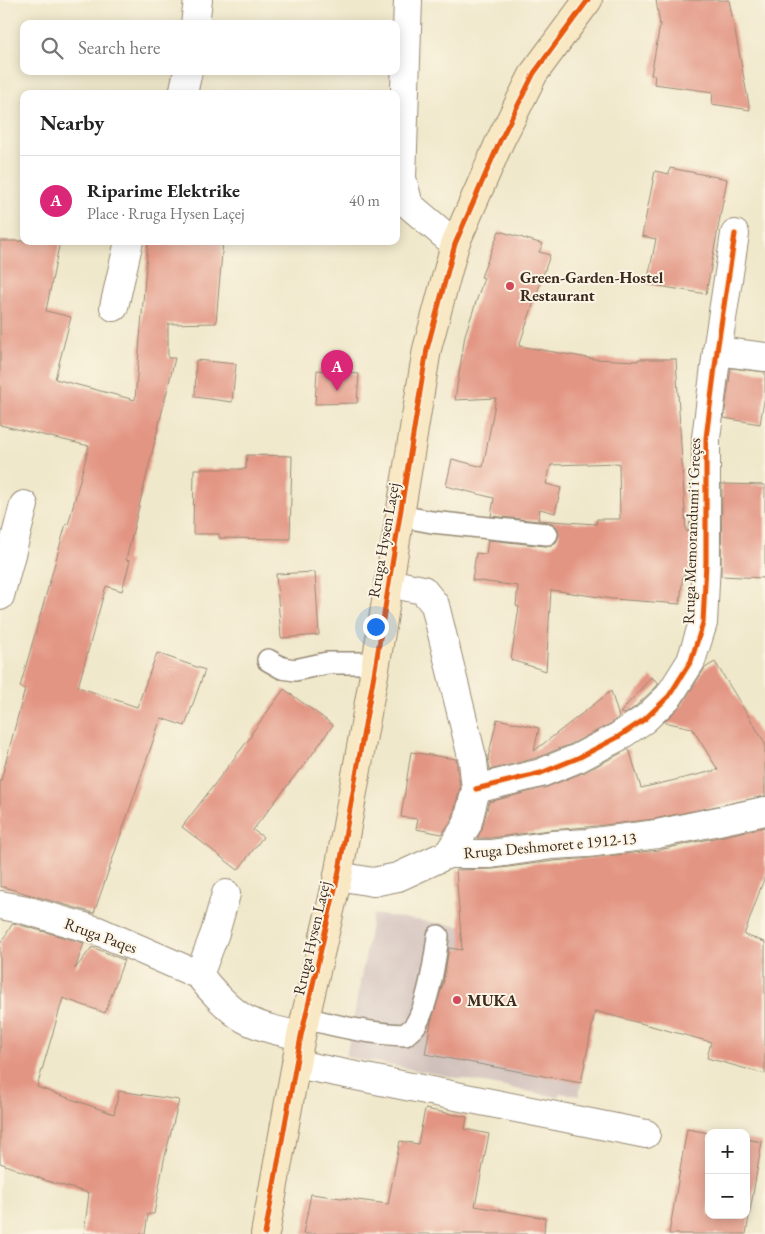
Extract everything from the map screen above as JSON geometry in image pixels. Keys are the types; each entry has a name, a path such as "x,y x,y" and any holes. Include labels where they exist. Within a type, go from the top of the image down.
{"main road":[{"name":"Rruga Hysen Laçej","path":"265,1234 296,1064 338,876 376,663 428,349 455,244 500,141 534,73 588,0"}],"street":[{"path":"196,20 198,0"},
{"path":"400,158 408,0"},
{"path":"184,90 187,75"},
{"path":"400,181 409,205 455,244"},
{"name":"Rruga Memorandumi i Greçes","path":"476,789 541,773 578,758 618,737 645,718 669,696 691,661 703,624 706,543 706,438 717,351 736,234"},
{"path":"114,307 128,245"},
{"path":"717,351 765,357"},
{"path":"0,596 24,505"},
{"path":"388,582 423,590 435,605 472,761 476,789 467,825 448,854"},
{"name":"Rruga Deshmoret e 1912-13","path":"338,876 373,882 398,876 448,854 491,854 552,845 588,843 649,835 765,811"},
{"path":"226,894 215,934 199,975 210,990 243,1018 272,1029 304,1027"},
{"name":"Rruga Paqes","path":"0,905 22,908 98,931 199,975"},
{"path":"296,1064 646,1134"}],"lane":[{"path":"400,516 432,522 547,534"},
{"path":"268,660 282,668 295,670 327,663 376,663"},
{"path":"304,1027 341,1028 378,1034 405,1035 416,1024 423,1007 435,961 438,936"}],"shaded area":[{"name":"MUKA","path":"373,914 566,941 589,1042 579,1096 560,1093 558,1097 346,1057"}],"building":[{"path":"656,0 729,0 750,110 712,104 713,92 654,84 655,75 651,75 660,25"},
{"path":"670,168 727,179 706,294 647,284 656,239 642,236 655,171 669,174"},
{"path":"499,231 543,244 539,252 550,255 519,346 594,359 638,361 638,359 676,359 686,531 688,532 690,522 690,576 683,575 680,604 613,599 551,590 546,671 511,660 519,607 516,606 518,586 472,580 476,553 486,554 488,540 552,546 557,541 559,535 558,528 548,522 491,516 494,498 446,486 452,459 483,467 496,398 455,400 465,335 484,278 481,277","holes":["619,463 620,519 597,519 596,524 538,520 540,509 555,513 561,488 546,484 551,465"]},
{"path":"0,241 20,241 20,245 59,245 46,311 71,317 55,379 135,400 148,245 223,245 216,323 168,324 168,358 175,358 126,560 130,561 122,591 106,586 78,687 137,707 157,653 205,670 185,726 161,718 94,913 0,886 0,784 25,689 20,687 66,524 68,525 89,446 0,425"},
{"path":"196,360 236,364 232,402 195,397"},
{"path":"731,368 765,372 765,395 760,424 724,418"},
{"path":"317,370 359,374 357,403 315,404"},
{"path":"247,455 292,456 290,539 219,538 219,534 193,534 194,469 246,469"},
{"path":"722,484 765,485 765,578 721,576"},
{"path":"315,572 319,635 281,638 276,574"},
{"path":"715,662 765,743 765,796 654,819 477,838 482,829 489,802 547,787 585,772 629,749 641,788 718,770 692,728 664,722 682,704 705,668"},
{"path":"651,677 659,683 657,686 635,707 625,714 620,713"},
{"path":"284,689 333,725 301,770 253,830 263,837 238,870 182,827 252,735"},
{"path":"611,691 619,717 610,724 571,744 536,758 490,770 488,758 497,719 539,728 534,751"},
{"path":"411,752 456,759 460,788 452,819 442,834 416,829 418,819 401,817"},
{"path":"765,827 765,876 744,935 765,942 765,1074 707,1058 711,1042 595,1011 581,1083 425,1054 431,1022 443,984 449,948 462,950 456,870 493,869 659,850"},
{"path":"13,923 84,943 75,969 92,947 124,960 105,1013 63,998 37,1087 114,1114 119,1091 179,1100 164,1160 154,1214 148,1214 145,1234 84,1234 89,1193 47,1181 0,1163 0,944"},
{"path":"425,1109 467,1117 465,1129 489,1134 475,1206 545,1218 544,1234 303,1234 311,1194 388,1204 400,1141 418,1144"},
{"path":"687,1129 705,1132 705,1219 749,1219 746,1234 669,1234"},
{"path":"750,1140 762,1142 750,1211"}],"cycle path":[{"path":"265,1234 301,1036 338,876 376,663 427,349 455,244 500,141 534,73 588,0"},
{"path":"476,789 541,773 578,758 618,737 645,719 669,696 691,661 703,623 706,562 706,438 735,234"}],"place":[{"name":"Green-Garden-Hostel Restaurant","path":"510,286"},
{"name":"Riparime Elektrike","path":"337,391"},
{"name":"MUKA","path":"457,1000"}]}
